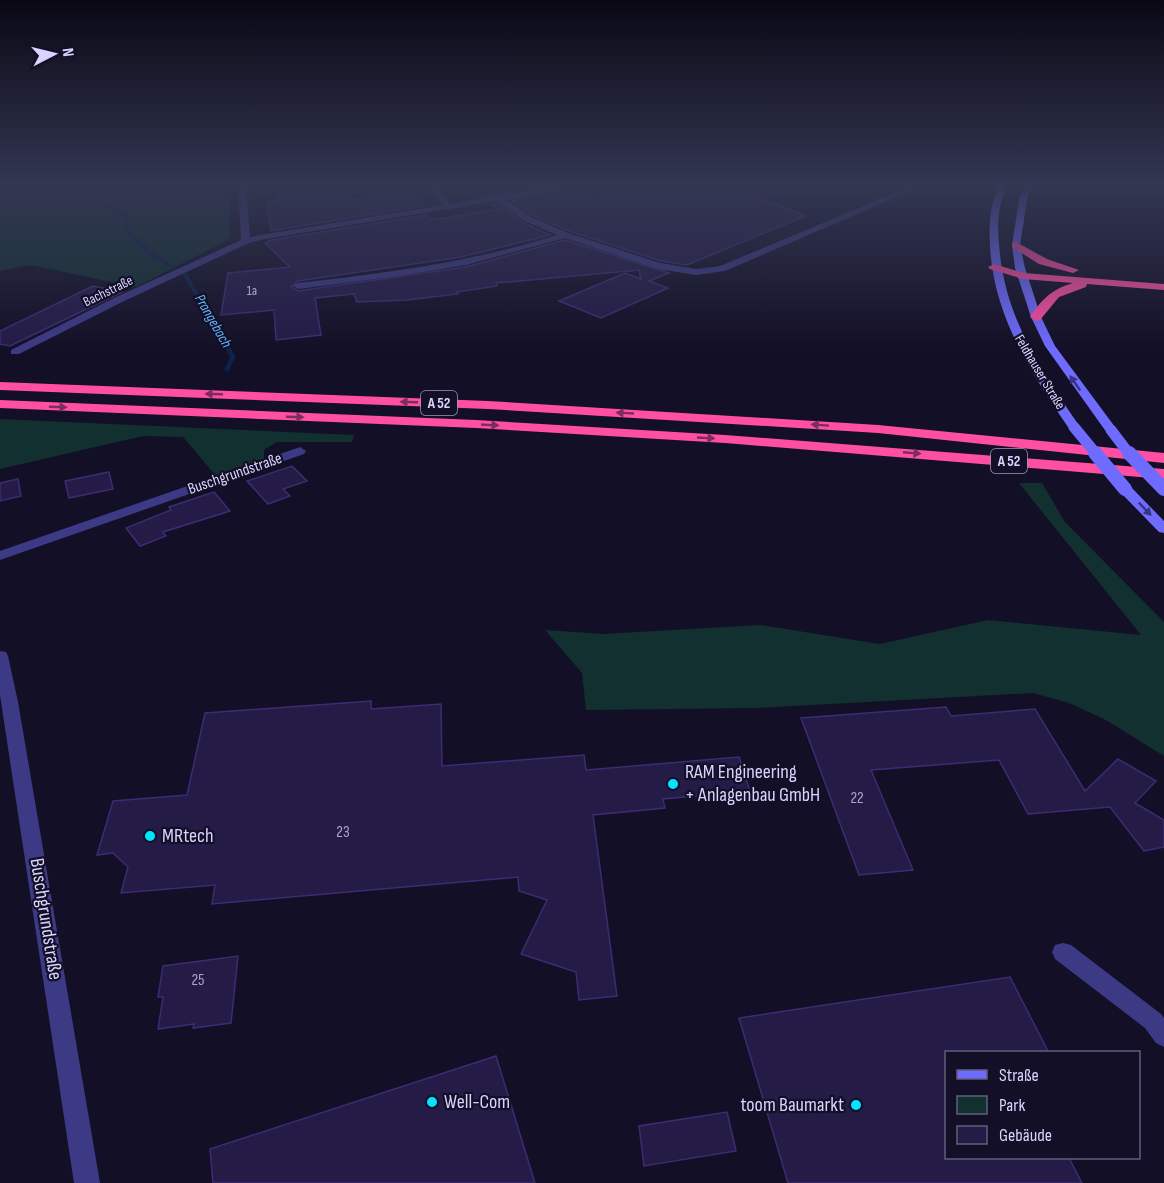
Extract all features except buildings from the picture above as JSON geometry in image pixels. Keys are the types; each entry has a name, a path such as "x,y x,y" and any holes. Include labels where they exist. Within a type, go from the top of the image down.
{"highway":[{"path":"1016,245 1033,258 1081,272"},
{"path":"994,267 1021,272 1164,287"},
{"path":"1021,272 1081,272 1164,280"},
{"path":"1036,317 1051,295 1067,287 1098,281"},
{"name":"A 52","path":"0,386 488,405 878,429 1164,458"},
{"name":"A 52","path":"0,404 476,424 701,437 1164,474"},
{"path":"878,429 946,428 1164,446"}],"main road":[{"name":"Feldhauser Straße","path":"994,240 994,267 1001,298 1018,339 1074,427 1125,489 1164,529"},
{"name":"Feldhauser Straße","path":"1017,240 1021,272 1036,317 1056,354 1111,430 1137,462 1164,489"}],"street":[{"path":"298,286 374,278 464,264 550,240"},
{"path":"582,240 677,270 722,269 789,240"},
{"name":"Bachstraße","path":"15,352 118,300 246,241"},
{"name":"Buschgrundstraße","path":"0,556 300,451"},
{"name":"Buschgrundstraße","path":"0,656 10,702 87,1183"},
{"path":"1063,952 1153,1021 1164,1036"}],"green space":[{"path":"0,240 228,240 136,287 30,265 0,271"},
{"path":"0,419 354,435 352,442 277,442 264,450 264,460 216,476 183,437 143,436 0,469"},
{"path":"1019,483 1042,483 1065,522 1164,622 1164,756 1106,720 1069,703 1033,693 756,708 586,710 582,673 545,630 603,634 760,625 880,644 988,620 1141,635"}],"waterway":[{"name":"Prangebach","path":"137,240 152,254 173,267"},
{"name":"Prangebach","path":"185,274 202,304"},
{"name":"Prangebach","path":"201,303 233,357 227,369"}],"place":[{"name":"RAM Engineering + Anlagenbau GmbH","path":"673,784"},
{"name":"MRtech","path":"150,836"},
{"name":"Well-Com","path":"432,1102"},
{"name":"toom Baumarkt","path":"856,1105"}]}
